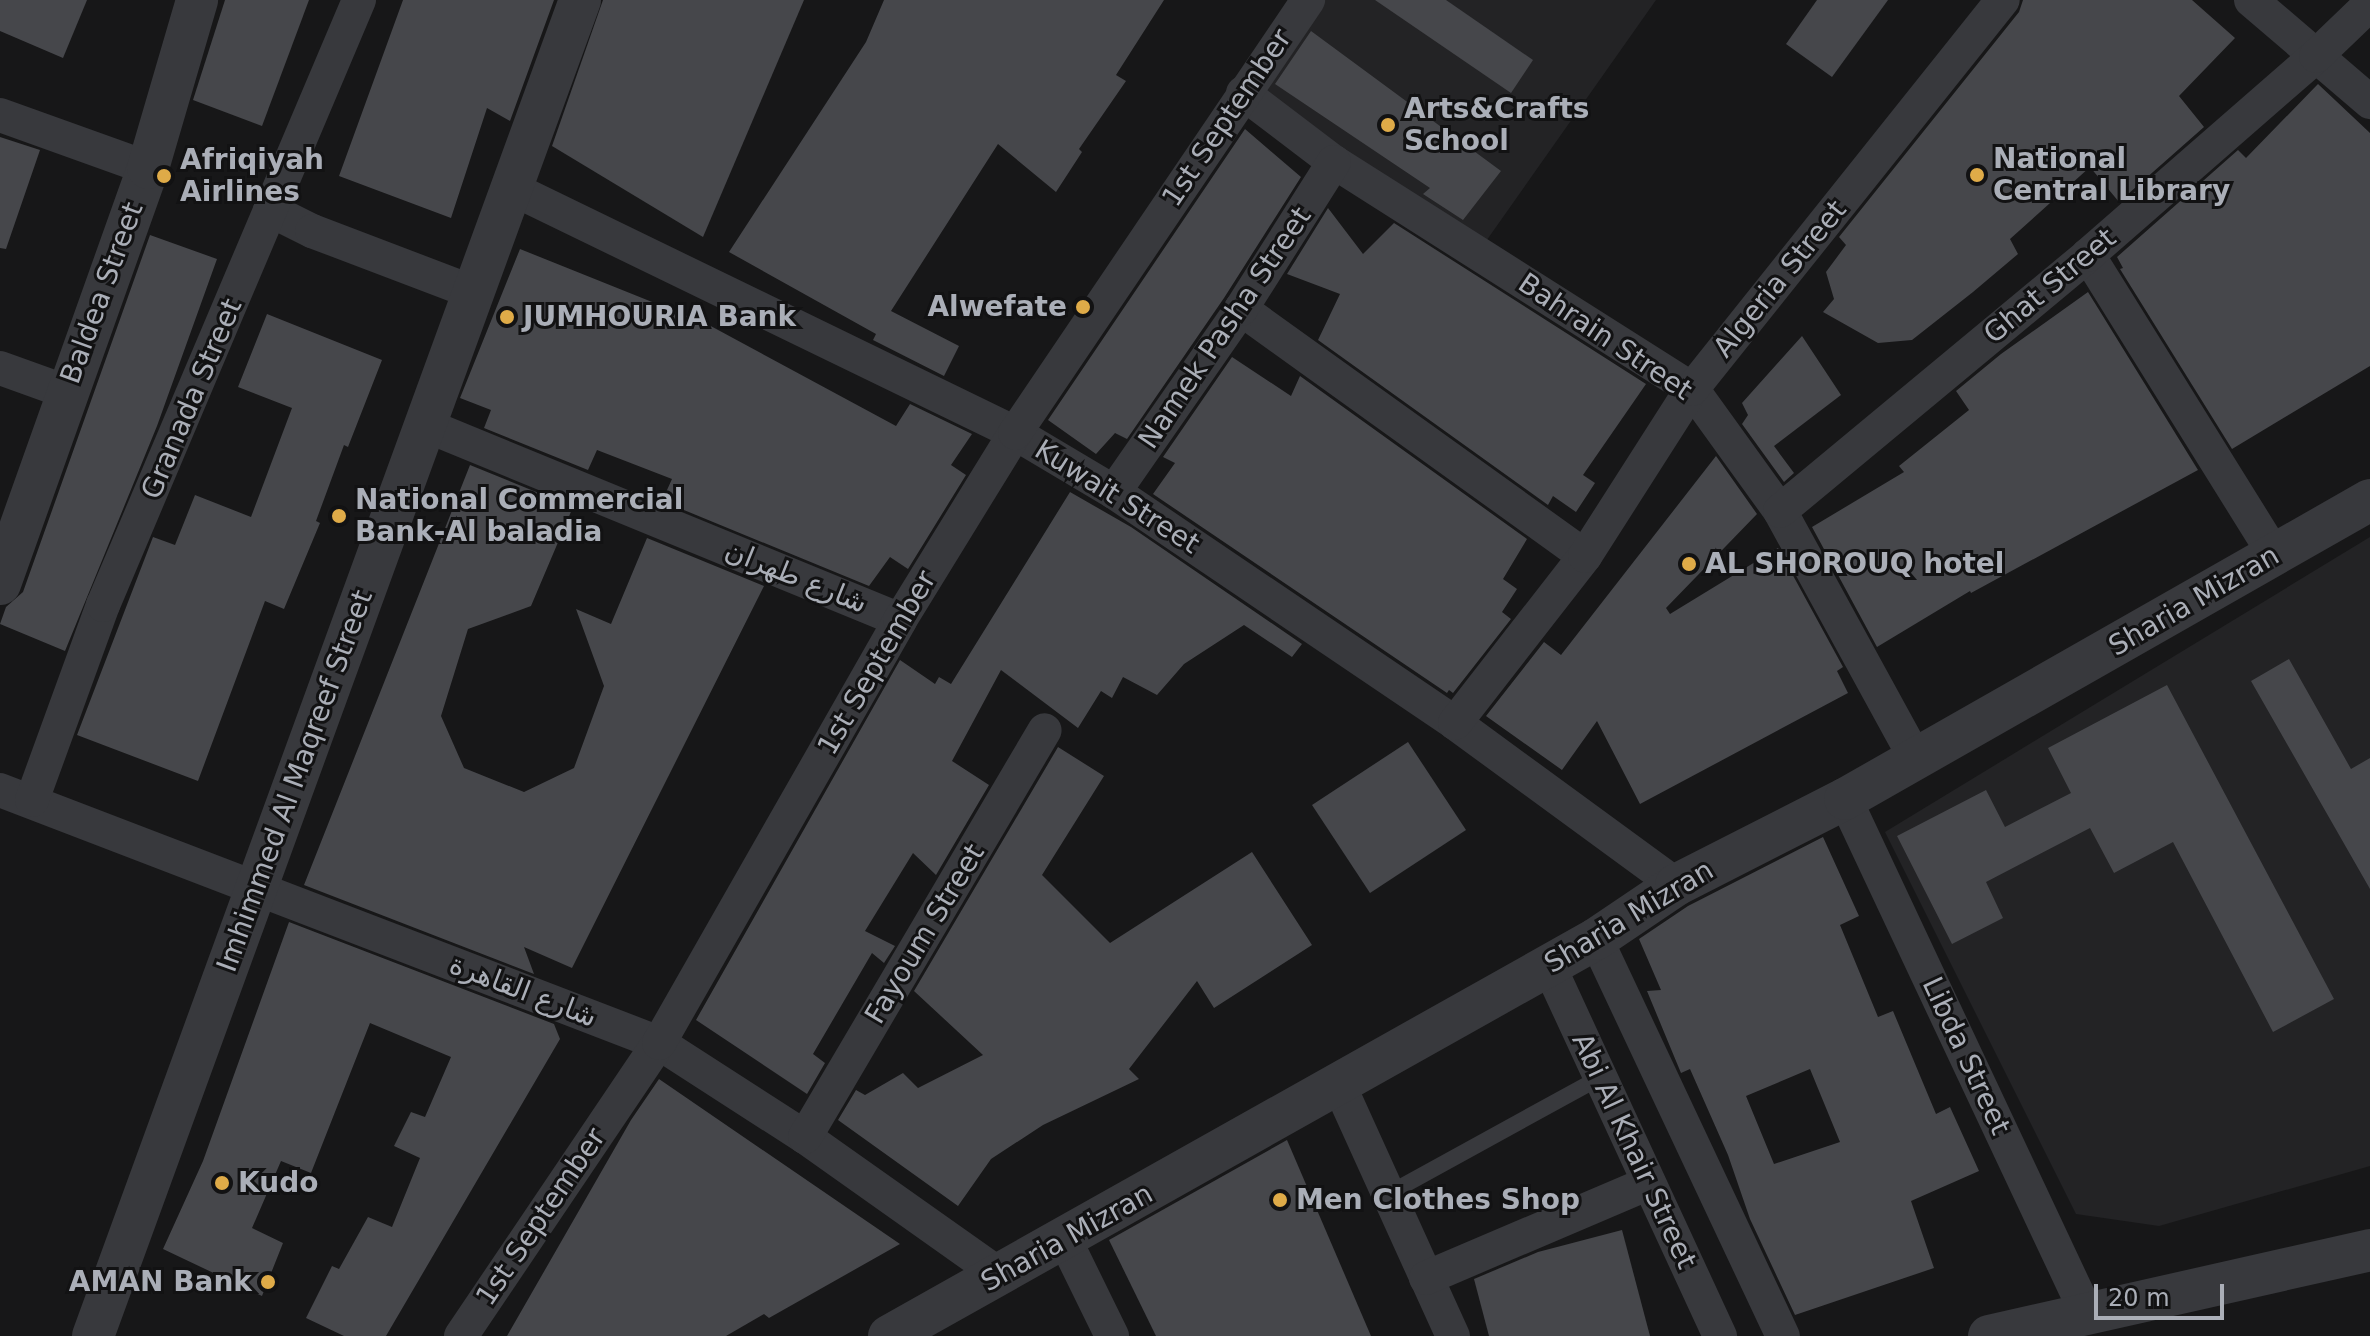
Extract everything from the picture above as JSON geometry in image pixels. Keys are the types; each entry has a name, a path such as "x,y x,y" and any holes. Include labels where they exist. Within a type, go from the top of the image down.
{"street":[{"name":"Baldea Street","path":"0,584 148,168 197,0"},
{"name":"Granada Street","path":"16,795 103,605 359,0"},
{"name":"Imhimmed Al Maqreef Street","path":"93,1336 580,0"},
{"name":"1st September","path":"461,1336 659,1043 900,620 1015,433 1308,0"},
{"name":"Algeria Street","path":"1455,723 1585,556 1692,389 2003,0"},
{"path":"2251,0 2370,102"},
{"name":"Ghat Street","path":"1780,511 2088,255 2316,56 2370,4"},
{"name":"Bahrain Street","path":"1243,93 1334,162 1692,389 1780,511 1916,759"},
{"path":"0,115 148,168"},
{"name":"Namek Pasha Street","path":"1114,492 1241,309 1334,162"},
{"name":"Kuwait Street","path":"511,188 1015,433 1114,492 1455,723 1676,885"},
{"path":"270,210 312,231 473,292"},
{"path":"2088,255 2275,556"},
{"path":"1241,309 1585,556"},
{"path":"0,368 67,392"},
{"name":"شارع طهران","path":"425,425 900,620"},
{"name":"Sharia Mizran","path":"889,1336 1001,1276 1549,966 1596,939 1676,885 1845,799 2370,500"},
{"name":"Fayoum Street","path":"805,1137 1045,730"},
{"name":"شارع القاهرة","path":"16,795 659,1043 805,1137 1001,1276"},
{"name":"Libda Street","path":"1845,799 2087,1314"},
{"path":"1596,939 1783,1336"},
{"name":"Abi Al Khair Street","path":"1549,966 1720,1336"},
{"path":"1339,1085 1453,1336"},
{"path":"1426,1278 1649,1183"},
{"path":"1065,1240 1112,1336"},
{"path":"1989,1336 2370,1250"}],"lane":[{"path":"1388,1194 1599,1078"}],"shaded area":[{"path":"1313,0 1656,0 1477,254 1250,91"},
{"path":"2370,537 2370,1166 2159,1226 2076,1214 1885,832"}],"building":[{"path":"0,0 87,0 63,58 0,31"},
{"path":"225,0 309,0 262,126 193,100"},
{"path":"403,0 554,0 510,121 487,108 451,218 339,176"},
{"path":"603,0 804,0 703,237 552,146"},
{"path":"884,0 1164,0 1116,75 1126,81 1079,149 1082,152 1056,192 998,144 891,311 959,346 944,376 873,340 876,334 729,252 866,42"},
{"path":"1375,0 1446,0 1533,60 1511,93"},
{"path":"1817,0 1888,0 1832,77 1786,44"},
{"name":"National Central Library","path":"2023,0 2192,0 2235,38 2179,96 2204,127 2119,202 2090,167 2010,239 2018,254 1973,292 1912,340 1878,343 1823,312 1834,299 1826,272 1846,245 1839,237 2019,12"},
{"name":"Arts&Crafts School","path":"1311,31 1501,171 1463,220 1423,194 1430,188 1275,84"},
{"path":"2318,84 2370,133 2370,366 2232,449 2120,269 2123,268 2117,257 2238,150 2246,158"},
{"path":"1245,129 1301,177 1224,298 1127,439 1115,433 1096,454 1048,420"},
{"path":"0,137 40,150 6,249 0,248"},
{"path":"1328,208 1363,254 1394,223 1646,384 1583,475 1595,483 1576,512 1553,496 1548,505 1318,340 1340,294 1287,274"},
{"path":"150,235 217,259 157,426 65,651 0,624 6,607 23,592"},
{"path":"520,249 707,324 896,426 910,404 972,434 951,465 966,475 908,569 890,557 869,586 662,501 672,479 597,450 588,470 484,428 491,410 460,398"},
{"path":"2088,292 2198,470 1970,591 1877,647 1812,527 1904,472 1899,466 1969,410 1956,391 2001,354"},
{"path":"267,314 382,360 348,447 344,445 316,521 320,523 284,609 265,601 198,781 77,735 153,537 175,545 195,495 251,517 292,408 238,387"},
{"path":"1802,336 1841,395 1774,446 1794,473 1784,482 1742,424 1748,415 1742,403"},
{"path":"1232,357 1291,396 1300,376 1527,539 1503,579 1517,589 1502,612 1511,619 1453,693 1449,690 1447,693 1153,494 1175,463 1163,457"},
{"path":"1716,456 1757,514 1666,608 1670,614 1778,548 1843,667 1837,671 1848,693 1640,804 1597,721 1562,770 1486,716 1544,642 1561,655"},
{"path":"470,465 573,507 531,606 468,629 441,716 464,768 524,792 574,768 604,686 576,609 611,624 647,538 764,586 572,968 524,947 534,974 304,885"},
{"path":"1070,492 1131,527 1302,644 1292,657 1244,625 1184,664 1157,695 1123,677 1112,698 1101,691 1078,728 1001,670 952,761 989,785 936,875 913,853 865,931 895,946 884,963 872,953 813,1054 825,1063 807,1094 696,1020 900,660 935,684 939,677 951,684"},
{"path":"2289,659 2351,769 2370,758 2370,889 2251,681"},
{"path":"2167,685 2334,999 2273,1032 2173,842 2114,873 2090,828 1986,882 2003,918 1952,944 1897,836 1986,790 2005,827 2071,793 2048,748"},
{"path":"1408,742 1466,830 1370,893 1312,805"},
{"path":"1058,747 1104,776 1042,875 1110,943 1252,852 1312,945 1214,1008 1197,981 1129,1069 1139,1079 1043,1125 991,1159 958,1206 838,1120 856,1090 865,1095 903,1073 918,1088 983,1055 914,991"},
{"path":"1823,837 1859,916 1840,925 1878,1017 1893,1011 1936,1114 1950,1107 1979,1171 1911,1201 1934,1268 1795,1315 1750,1219 1728,1155 1690,1069 1681,1073 1647,991 1661,990 1639,939 1688,906","holes":["1810,1069 1840,1142 1774,1164 1746,1096"]},
{"path":"289,922 554,1024 560,1039 386,1336 344,1336 306,1318 332,1266 339,1269 368,1217 392,1227 420,1158 394,1146 411,1112 425,1117 451,1057 370,1023 311,1173 281,1161 252,1228 283,1243 262,1296 163,1249 203,1161"},
{"path":"659,1079 900,1244 769,1318 764,1314 726,1336 507,1336 631,1120"},
{"path":"1287,1140 1371,1336 1156,1336 1109,1240"},
{"path":"1622,1230 1650,1336 1489,1336 1474,1279 1538,1252"}],"place":[{"name":"Arts&Crafts School","path":"1388,125"},
{"name":"National Central Library","path":"1977,175"},
{"name":"Afriqiyah Airlines","path":"164,176"},
{"name":"Alwefate","path":"1083,307"},
{"name":"JUMHOURIA Bank","path":"507,317"},
{"name":"National Commercial Bank-Al baladia","path":"339,516"},
{"name":"AL SHOROUQ hotel","path":"1689,564"},
{"name":"Kudo","path":"222,1183"},
{"name":"Men Clothes Shop","path":"1280,1200"},
{"name":"AMAN Bank","path":"268,1282"}]}
